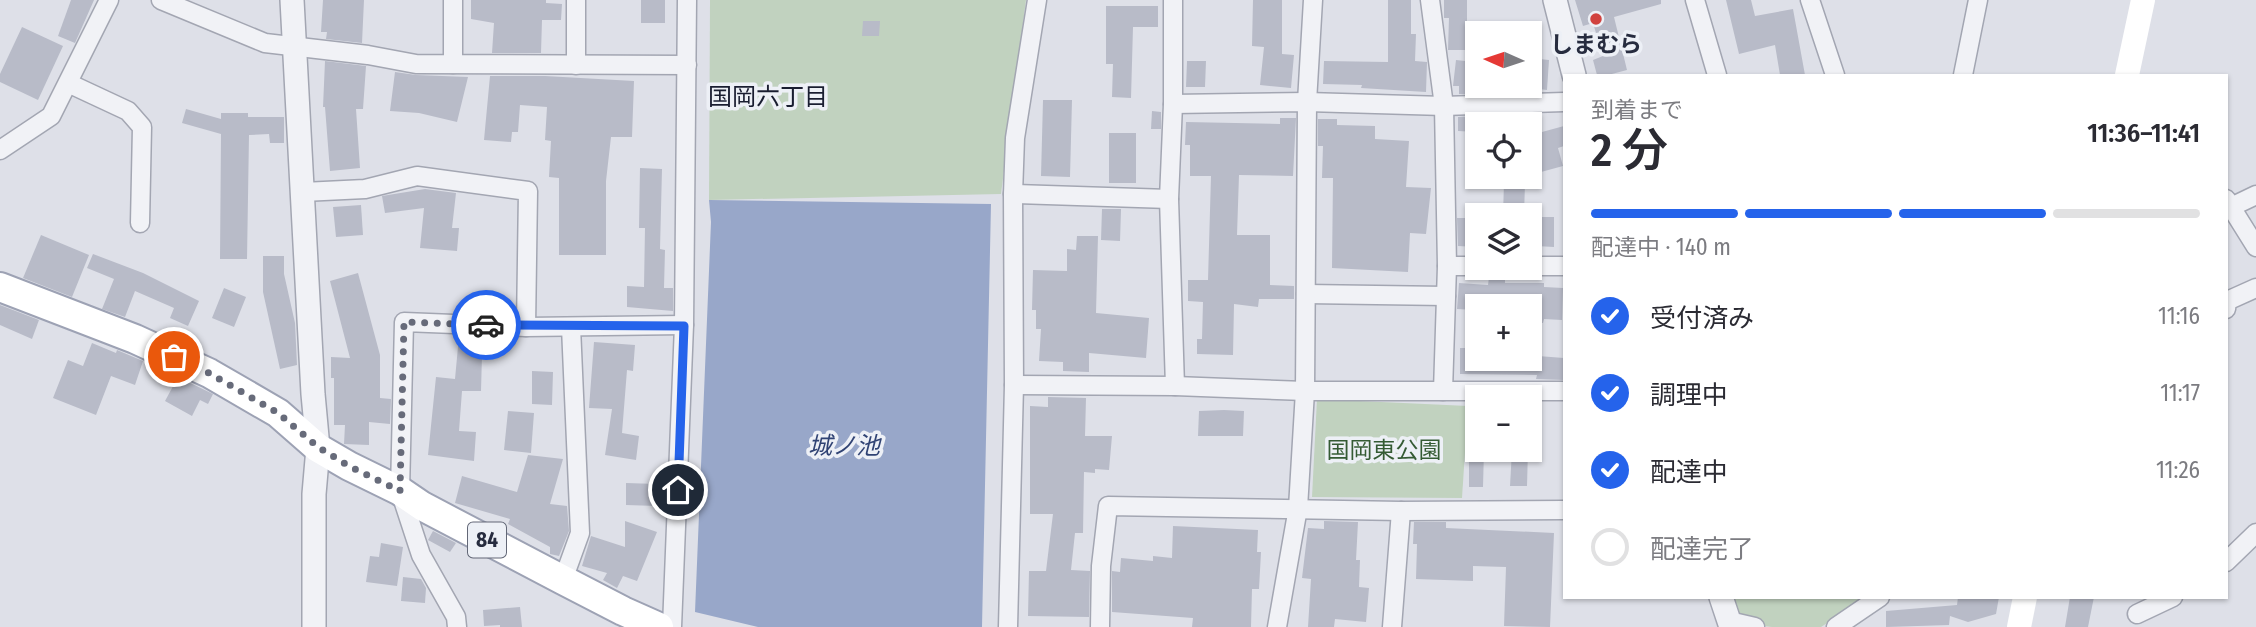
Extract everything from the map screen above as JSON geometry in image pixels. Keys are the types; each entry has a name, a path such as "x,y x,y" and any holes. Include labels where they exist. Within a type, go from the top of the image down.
{"main road":[{"path":"2127,74 2143,0"},
{"name":"84","path":"0,287 135,339 209,373 278,413 318,447 349,466 563,580 659,627"},
{"path":"2019,627 2025,599"}],"street":[{"path":"0,150 51,116 109,0"},
{"path":"161,0 265,43 416,64 687,65"},
{"path":"292,0 318,447 314,494 314,627"},
{"path":"453,0 453,64"},
{"path":"576,0 576,65"},
{"path":"673,627 684,326 687,0"},
{"path":"1008,627 1014,385 1015,138 1037,0"},
{"path":"1173,0 1169,199 1175,386"},
{"path":"1277,627 1298,508 1306,391 1307,102 1313,0"},
{"path":"1430,0 1444,106 1447,265 1443,391"},
{"path":"1555,0 1574,74"},
{"path":"1695,0 1717,74"},
{"path":"1810,0 1835,74"},
{"path":"1963,74 1978,0"},
{"path":"68,83 128,111 142,127 140,223"},
{"path":"1173,104 1307,102 1444,106 1563,102"},
{"path":"303,192 365,189 417,176 528,191 526,327"},
{"path":"1013,194 1169,199"},
{"path":"2256,195 2228,203 2256,247"},
{"path":"1447,265 1465,266"},
{"path":"1542,266 1563,266"},
{"path":"2228,301 2256,288"},
{"path":"1306,294 1446,296"},
{"path":"457,627 456,617 421,555 400,491 404,322 526,327 684,326"},
{"path":"563,580 580,533 571,327"},
{"path":"1014,385 1175,386 1306,391 1563,391"},
{"path":"1100,627 1101,566 1108,506 1401,511 1563,510"},
{"path":"1392,627 1401,511"},
{"path":"2228,560 2256,533"},
{"path":"1722,599 1730,624 1755,627"},
{"path":"1836,627 1877,599"},
{"path":"2137,614 2169,599"}],"green space":[{"path":"710,0 1026,0 1001,194 709,200"},
{"name":"国岡東公園","path":"1317,399 1465,406 1462,498 1312,497"},
{"path":"1730,599 1864,599 1821,627 1772,627 1737,623"}],"water":[{"name":"城ノ池","path":"709,200 991,204 982,627 758,627 695,612 711,222"}],"building":[{"path":"71,0 94,0 75,43 58,36"},
{"path":"323,0 364,0 362,43 326,39 327,32 321,32"},
{"path":"471,0 546,0 546,3 562,4 561,20 542,20 541,53 492,53 494,23 471,19"},
{"path":"641,0 665,0 665,23 641,23"},
{"path":"1253,0 1282,0 1282,54 1294,55 1291,88 1260,85 1264,47 1252,46"},
{"path":"1388,0 1411,0 1411,34 1416,34 1415,61 1427,62 1426,92 1323,84 1324,61 1388,62"},
{"path":"1444,0 1467,0 1465,50 1448,50 1449,18 1444,18"},
{"path":"1575,0 1661,0 1661,4 1614,17 1627,70 1597,74 1593,60 1603,56 1593,23 1583,26"},
{"path":"1726,0 1751,0 1755,16 1793,9 1805,74 1780,74 1775,45 1739,54"},
{"path":"1106,6 1158,6 1158,27 1133,27 1131,98 1112,97 1113,64 1106,64"},
{"path":"863,21 880,21 879,36 862,36"},
{"path":"22,27 63,46 38,100 0,82 0,74"},
{"path":"1542,59 1549,60 1547,90 1542,89"},
{"path":"1456,60 1465,61 1465,94 1459,94 1459,86 1453,86"},
{"path":"325,61 366,66 363,109 356,109 360,168 330,171 323,107"},
{"path":"1187,61 1206,61 1205,87 1186,87"},
{"path":"395,72 468,77 457,122 419,113 390,111"},
{"path":"490,76 634,81 632,137 611,137 606,181 606,255 559,255 559,178 549,177 551,141 545,140 547,107 520,105 518,132 512,132 511,142 484,140"},
{"path":"1043,100 1072,100 1070,177 1041,176"},
{"path":"186,109 221,119 221,113 248,113 248,117 284,117 284,143 270,143 269,134 249,135 247,259 220,259 221,134 182,123"},
{"path":"1152,111 1161,112 1161,129 1151,129"},
{"path":"1458,117 1465,117 1465,131 1458,131"},
{"path":"1280,118 1296,118 1293,176 1239,175 1237,235 1270,235 1270,285 1294,286 1294,299 1259,299 1258,307 1234,304 1233,355 1197,354 1197,339 1202,339 1203,302 1188,301 1188,280 1208,280 1211,176 1190,176 1190,145 1185,145 1186,122 1280,124"},
{"path":"1318,119 1337,119 1337,125 1375,126 1375,139 1409,141 1406,187 1431,188 1426,234 1410,233 1408,272 1332,268 1333,178 1322,178 1323,146 1318,146"},
{"path":"1563,126 1563,146 1558,148 1563,166 1542,172 1542,132"},
{"path":"1109,133 1136,133 1136,183 1109,183"},
{"path":"640,168 662,169 660,249 665,250 664,288 673,288 673,311 627,307 627,286 644,287 645,228 639,228"},
{"path":"425,189 456,193 452,228 459,228 457,251 420,248 424,208 385,213 382,196"},
{"path":"1504,189 1525,189 1524,203 1503,203"},
{"path":"361,205 363,235 336,237 333,207"},
{"path":"1102,209 1121,209 1120,241 1101,240"},
{"path":"1542,217 1554,217 1554,247 1542,246"},
{"path":"1457,218 1465,218 1465,246 1458,246"},
{"path":"41,235 89,255 72,297 23,278"},
{"path":"1077,236 1098,236 1096,313 1149,318 1146,358 1089,353 1089,372 1063,371 1063,362 1039,361 1041,329 1036,329 1036,310 1032,310 1033,270 1067,271 1067,249 1076,250"},
{"path":"93,254 143,273 199,301 188,326 170,318 174,308 135,291 125,317 102,309 114,279 87,268"},
{"path":"263,256 284,256 284,274 295,323 297,365 280,369 263,292"},
{"path":"358,273 380,355 380,398 391,399 390,424 369,422 369,445 344,444 345,425 334,425 331,357 350,358 330,281"},
{"path":"1489,280 1505,280 1505,283 1544,283 1544,287 1563,288 1562,320 1544,319 1542,323 1542,294 1465,294 1465,309 1457,309 1459,283 1488,285"},
{"path":"224,288 246,297 234,327 212,318"},
{"path":"0,305 39,320 32,339 0,325"},
{"path":"459,336 474,336 474,354 482,355 481,391 462,391 459,431 476,432 474,461 428,455 436,377 455,379"},
{"path":"594,342 635,345 633,371 627,370 622,433 639,436 636,460 605,455 612,409 589,408"},
{"path":"92,343 143,361 135,385 111,376 96,415 53,398 68,360 83,366"},
{"path":"1460,348 1465,348 1465,371 1542,371 1542,356 1563,358 1563,380 1536,379 1537,375 1460,374"},
{"path":"532,371 553,372 552,405 532,404"},
{"path":"178,377 213,394 208,404 200,400 192,416 165,401"},
{"path":"1048,397 1086,398 1085,436 1112,436 1109,470 1095,469 1095,473 1084,472 1083,533 1075,533 1071,570 1090,571 1089,617 1028,616 1029,571 1046,571 1053,514 1030,514 1030,406 1048,407"},
{"path":"508,411 534,413 531,453 504,450"},
{"path":"1199,411 1244,411 1243,436 1198,436"},
{"path":"528,455 563,459 550,504 567,506 569,531 559,556 550,554 550,547 508,524 510,519 455,503 462,476 517,492"},
{"path":"1469,462 1484,462 1483,487 1469,487"},
{"path":"1511,462 1528,462 1527,486 1510,486"},
{"path":"626,483 657,484 657,506 626,505"},
{"path":"625,521 657,532 637,581 623,576 617,588 603,580 607,573 582,566 591,536 625,547"},
{"path":"1324,521 1358,522 1356,560 1360,560 1359,587 1369,588 1366,622 1335,619 1334,627 1308,627 1311,579 1302,578 1308,528 1324,529"},
{"path":"1414,522 1446,522 1446,528 1554,533 1550,627 1504,626 1506,567 1473,566 1473,581 1416,579 1417,544 1413,544"},
{"path":"1173,526 1258,530 1257,552 1261,552 1259,589 1252,589 1251,627 1192,627 1193,618 1112,612 1112,571 1120,572 1121,558 1153,561 1153,556 1172,558"},
{"path":"433,531 456,543 450,552 428,540"},
{"path":"381,543 403,547 397,586 366,582 370,556 379,557"},
{"path":"403,577 421,579 426,588 425,603 401,601"},
{"path":"1958,599 1999,599 1996,614 1968,622 1950,616 1949,625 1886,627 1886,611 1957,605"},
{"path":"2070,599 2094,599 2088,627 2065,627"},
{"path":"520,607 522,627 484,626 483,610"}],"way so far":[{"path":"174,357 209,373 278,413 318,447 400,491 404,322 486,325"}],"place":[{"name":"しまむら","path":"1596,19"}],"district":[{"name":"国岡六丁目","path":"768,97"}],"route":[{"path":"486,325 684,326 678,490"}]}
